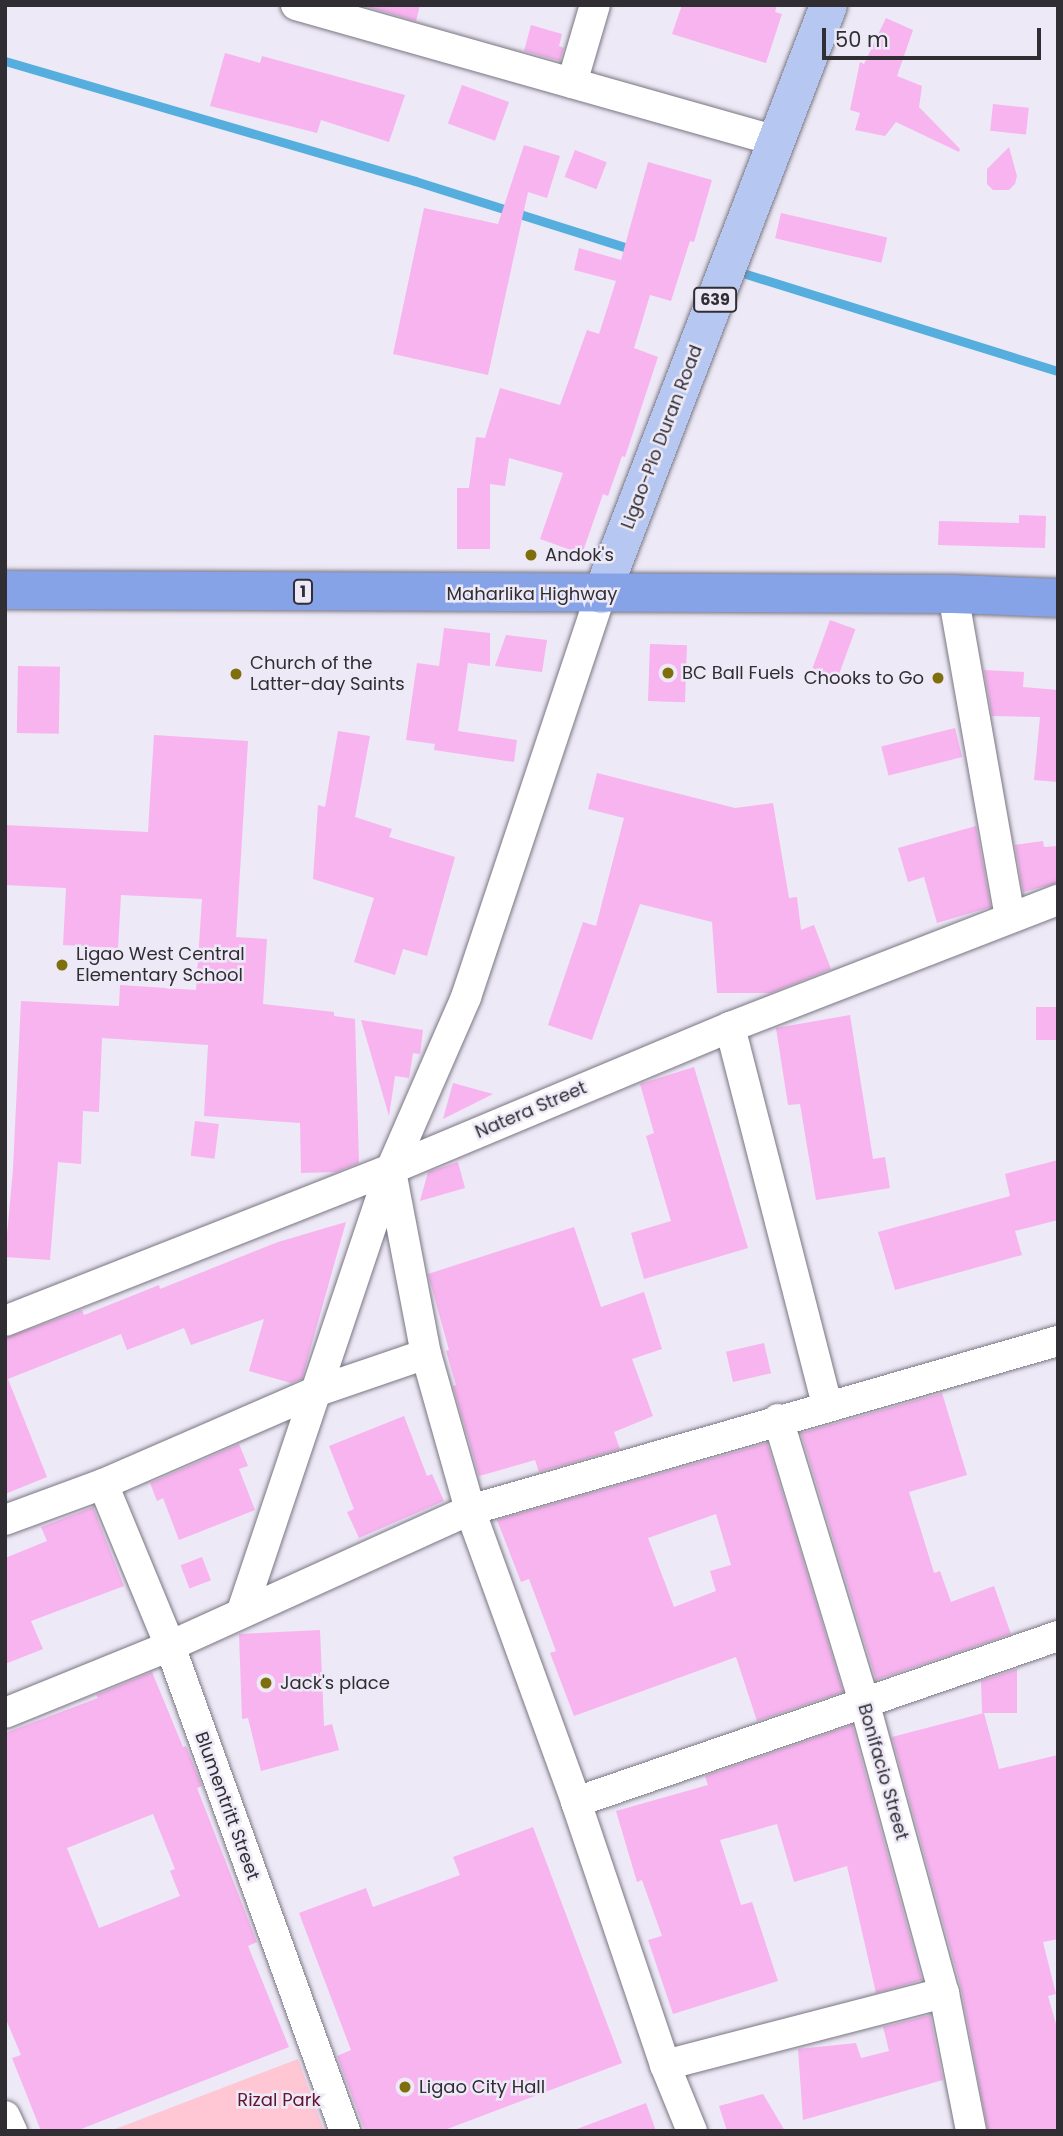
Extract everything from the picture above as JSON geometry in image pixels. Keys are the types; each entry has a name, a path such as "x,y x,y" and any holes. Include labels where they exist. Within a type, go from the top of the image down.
{"highway":[{"name":"Maharlika Highway","path":"5,590 601,594 953,593 1058,598"}],"main road":[{"name":"Ligao-Pio Duran Road","path":"601,594 828,5"}],"street":[{"path":"296,5 777,141"},
{"path":"572,83 595,5"},
{"path":"953,593 1010,917"},
{"path":"242,1611 391,1169 466,997 601,594"},
{"name":"Natera Street","path":"5,1321 391,1169 730,1027 1058,900"},
{"path":"730,1027 827,1405"},
{"path":"391,1169 426,1354 470,1510 576,1802 664,2065 692,2131"},
{"path":"5,1713 170,1646 242,1611 470,1510 1058,1340"},
{"path":"5,1520 103,1484 315,1392 426,1354"},
{"name":"Bonifacio Street","path":"778,1419 865,1705 944,1993 971,2131"},
{"name":"Blumentritt Street","path":"103,1484 170,1646 345,2131"},
{"path":"576,1802 865,1705 1058,1636"},
{"path":"664,2065 944,1993"},
{"path":"5,2116 12,2131"}],"green space":[{"name":"Rizal Park","path":"298,2059 324,2131 110,2131"}],"building":[{"path":"361,5 420,5 416,21"},
{"path":"682,5 777,5 775,12 782,14 766,63 672,34"},
{"path":"886,18 913,30 897,76 922,86 919,107 960,149 959,152 896,122 885,136 855,130 860,113 850,110 860,62 864,64"},
{"path":"531,25 562,34 559,46 564,48 560,61 524,51"},
{"path":"225,53 260,63 262,56 405,95 389,142 321,120 317,133 210,106"},
{"path":"462,85 509,102 495,141 448,124"},
{"path":"993,104 1029,108 1026,135 990,131"},
{"path":"524,145 560,156 547,198 528,192 488,375 393,354 424,208 498,224"},
{"path":"1009,147 1017,176 1015,184 1009,190 993,190 987,184 987,169"},
{"path":"575,150 607,162 596,189 565,177"},
{"path":"648,162 712,180 694,242 690,241 671,301 650,295 634,348 658,357 625,457 622,456 608,496 603,494 582,554 540,539 563,473 509,458 505,486 490,484 490,549 457,549 457,488 469,488 476,437 485,438 500,388 560,405 587,330 599,334 616,281 574,270 579,248 621,260"},
{"path":"781,213 887,238 881,263 775,238"},
{"path":"1019,515 1046,516 1045,548 938,545 939,521 1019,523"},
{"path":"830,620 855,629 838,677 813,668"},
{"path":"444,628 490,633 490,666 468,663 458,731 517,740 514,762 434,750 435,744 406,740 417,663 439,666"},
{"path":"506,635 547,640 542,672 495,666"},
{"path":"650,644 687,645 685,702 648,701"},
{"path":"18,666 60,667 59,734 17,733"},
{"path":"984,670 1024,672 1023,687 1058,690 1058,782 1034,780 1040,717 992,716"},
{"path":"955,728 962,757 889,775 881,746"},
{"path":"338,731 370,736 355,817 392,829 389,837 455,857 427,956 403,949 395,975 354,962 374,898 313,879 318,805 325,807"},
{"path":"154,735 248,741 236,937 267,939 263,1004 334,1012 334,1016 355,1019 359,1163 336,1172 301,1173 300,1123 204,1116 208,1045 102,1038 99,1112 83,1111 81,1164 58,1162 50,1260 5,1257 13,1169 21,1001 119,1006 120,985 196,990 202,899 121,895 118,948 63,945 66,888 5,885 5,825 148,832"},
{"path":"597,773 735,808 773,803 789,898 797,897 801,930 814,925 831,969 771,993 717,993 712,922 640,904 592,1040 548,1025 583,922 596,926 624,818 588,809"},
{"path":"976,826 991,907 937,923 924,877 908,882 898,848"},
{"path":"1043,841 1044,847 1058,846 1058,883 1023,892 1015,845"},
{"path":"1036,1007 1058,1007 1058,1040 1036,1040"},
{"path":"850,1015 873,1159 885,1157 890,1188 816,1200 800,1104 788,1105 776,1028"},
{"path":"361,1020 423,1030 420,1054 413,1053 409,1078 395,1076 389,1116"},
{"path":"694,1067 748,1248 644,1279 631,1233 671,1221 646,1136 654,1133 640,1084"},
{"path":"453,1083 493,1094 443,1119"},
{"path":"195,1121 219,1124 215,1159 191,1156"},
{"path":"1058,1160 1058,1220 1015,1231 1022,1255 895,1290 878,1232 1010,1196 1005,1174"},
{"path":"458,1162 465,1188 420,1201 428,1172"},
{"path":"346,1222 302,1379 291,1383 249,1371 264,1319 191,1345 184,1328 127,1350 121,1334 8,1379 47,1477 5,1494 5,1338 82,1310 84,1315 159,1285 160,1289 278,1242"},
{"path":"574,1227 601,1307 644,1292 662,1349 632,1359 653,1416 614,1432 620,1449 539,1472 535,1460 479,1476 453,1386 456,1385 446,1351 449,1350 428,1274"},
{"path":"764,1343 771,1373 733,1382 726,1352"},
{"path":"942,1393 967,1475 909,1492 934,1573 940,1571 951,1602 994,1586 1011,1634 876,1680 801,1433"},
{"path":"404,1416 427,1476 432,1474 444,1501 359,1538 347,1512 354,1509 329,1446"},
{"path":"767,1443 843,1692 757,1721 736,1657 574,1716 550,1653 556,1651 529,1579 521,1582 497,1520","holes":["716,1514 731,1565 710,1571 716,1591 674,1607 648,1538"]},
{"path":"239,1444 248,1466 239,1469 255,1510 179,1540 163,1498 157,1501 150,1483"},
{"path":"93,1507 124,1586 31,1621 43,1649 5,1664 5,1558 47,1541 41,1527"},
{"path":"202,1557 211,1580 189,1589 181,1565"},
{"path":"320,1630 324,1726 332,1724 339,1750 261,1771 248,1718 242,1719 239,1634"},
{"path":"1017,1669 1017,1713 982,1713 981,1681"},
{"path":"152,1672 202,1786 197,1788 257,1942 248,1946 289,2047 76,2131 41,2131 12,2058 21,2055 5,2017 5,1733 98,1698 96,1695","holes":["153,1814 175,1869 170,1871 180,1896 99,1928 67,1848"]},
{"path":"984,1713 999,1769 1058,1755 1058,1939 1043,1942 1056,1994 1048,1996 1058,2031 1058,2131 988,2131 961,1988 892,1737"},
{"path":"852,1725 922,1980 876,1993 847,1866 794,1882 777,1824 720,1840 741,1905 752,1902 778,1981 673,2014 648,1940 662,1936 642,1880 637,1882 616,1811 708,1785 705,1776"},
{"path":"533,1827 622,2063 442,2131 365,2131 337,2056 351,2050 299,1913 366,1888 373,1907 460,1875 453,1857"},
{"path":"930,2015 943,2080 803,2120 798,2049 856,2043 861,2058 889,2051 883,2027"},
{"path":"763,2094 785,2131 727,2131 719,2106"},
{"path":"646,2103 656,2131 577,2131 577,2129"}],"waterway":[{"path":"5,61 415,181 634,250"},
{"path":"746,274 1058,371"}],"place":[{"name":"Andok's","path":"531,555"},
{"name":"BC Ball Fuels","path":"668,673"},
{"name":"Church of the Latter-day Saints","path":"236,674"},
{"name":"Chooks to Go","path":"938,678"},
{"name":"Ligao West Central Elementary School","path":"62,965"},
{"name":"Jack's place","path":"266,1683"},
{"name":"Ligao City Hall","path":"405,2087"}]}
